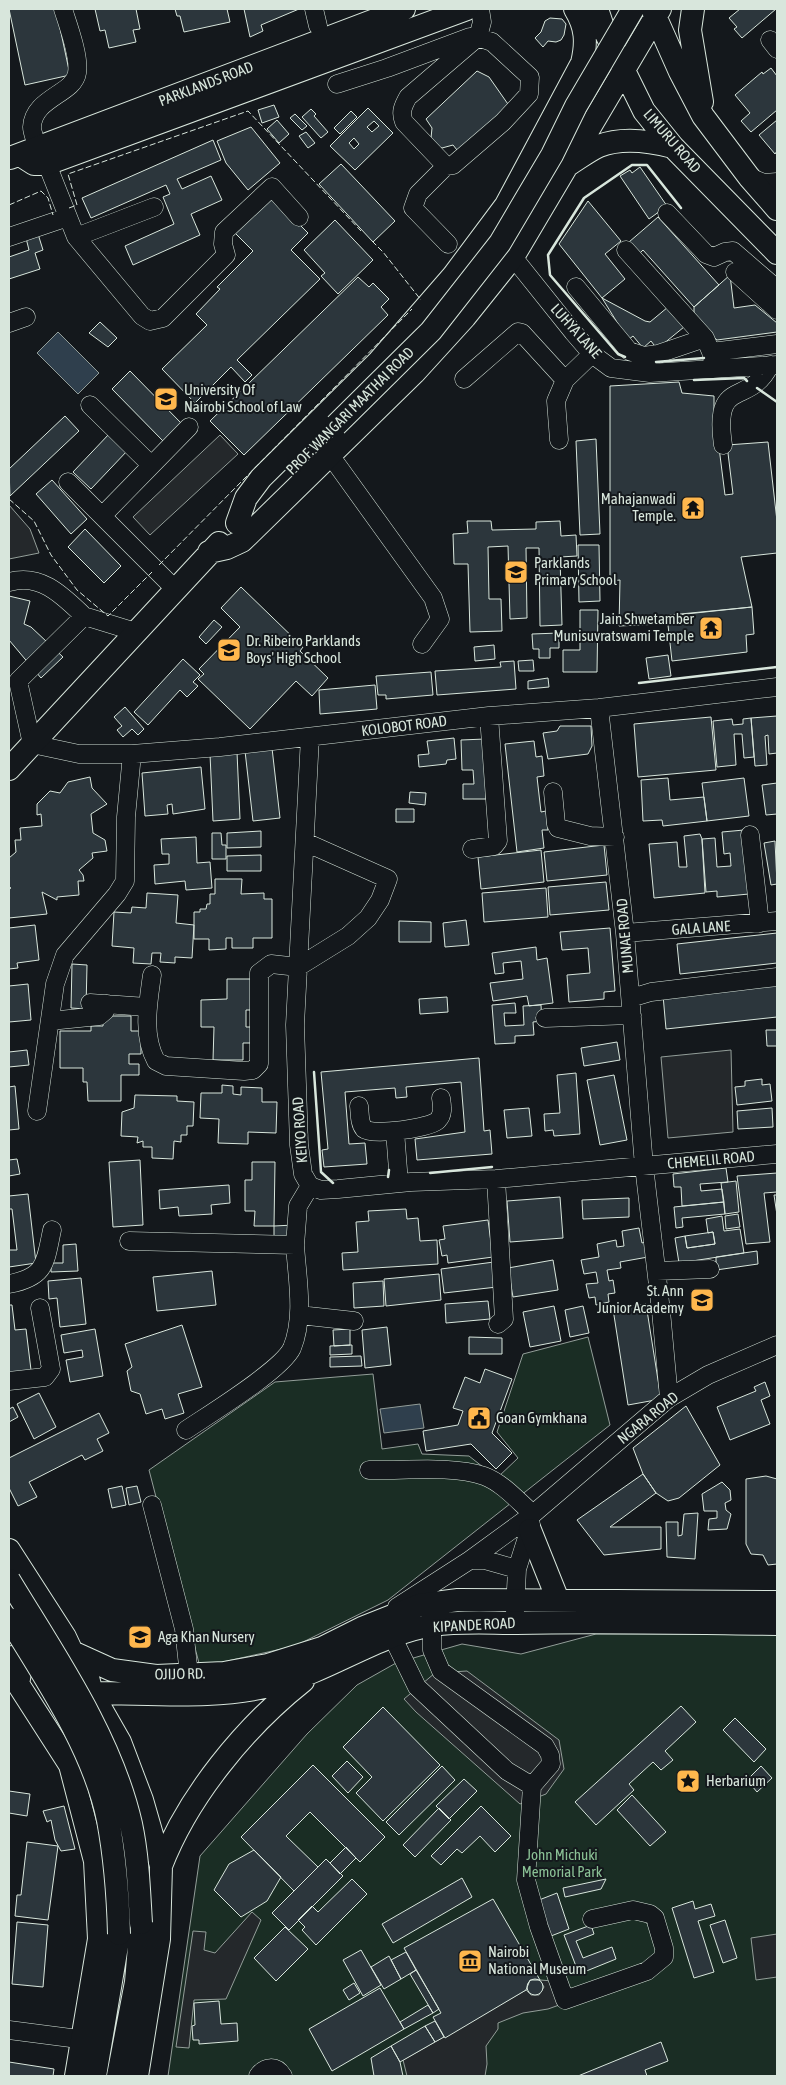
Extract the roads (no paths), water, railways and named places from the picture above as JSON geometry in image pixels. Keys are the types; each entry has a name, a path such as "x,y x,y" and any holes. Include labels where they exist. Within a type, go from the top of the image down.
{"main road":[{"path":"29,155 56,130 78,119 316,18 364,9"},
{"name":"PARKLANDS ROAD","path":"29,155 138,109 404,9"},
{"path":"29,155 467,9"},
{"path":"237,523 246,498 262,478 379,361 419,317 453,276 506,205 582,62 587,41 581,18 575,9"},
{"name":"LIMURU ROAD","path":"597,9 604,30 644,111 673,147 777,253"},
{"name":"PROF. WANGARI MAATHAI ROAD","path":"9,769 237,523 431,330 500,243 552,156 576,106 633,9"},
{"path":"693,9 690,30 702,92 703,116"},
{"path":"210,552 227,548 242,541 414,373 465,317 513,257 656,11"},
{"path":"656,11 703,116 777,209"},
{"path":"565,167 599,146 617,142 651,141 673,147"},
{"path":"532,1522 558,1600"},
{"path":"9,1550 66,1638 73,1654 85,1666 92,1693 120,1742 142,1800 161,1866 159,1940 137,2076"},
{"path":"9,1580 81,1703 103,1747 131,1824 138,1867 141,1923 136,1982 118,2076"},
{"name":"KIPANDE ROAD","path":"362,1628 420,1606 458,1600 777,1602"},
{"path":"9,1619 62,1707 96,1781 108,1819 118,1883 119,1934 93,2041 76,2076"},
{"name":"KIPANDE ROAD","path":"92,1693 239,1692 277,1684 314,1672 392,1636 432,1625 578,1621 777,1624"},
{"name":"OJIJO RD.","path":"13,1662 26,1652 42,1644 59,1646 73,1654 112,1670 156,1676 224,1673 268,1665 322,1648 362,1628"},
{"path":"13,1662 18,1684 70,1765 95,1860 99,1939 93,2041 96,2076"},
{"path":"161,1866 180,1823 210,1776 278,1700 314,1672"},
{"path":"9,1695 36,1711 57,1718 75,1713 86,1705 92,1693"},
{"path":"123,2076 128,2071 144,2003 151,1995"}],"street":[{"path":"64,9 78,65 77,75 72,82 42,106 32,127 29,155 68,217 76,237 142,316 150,321 163,318 226,255 223,244 224,232 272,187 299,217"},
{"path":"446,166 404,122 401,114 403,105 408,97 478,37 482,22 480,9"},
{"path":"337,84 465,39 478,37 492,42 530,77 529,94 503,122 453,165 446,166 418,194 413,208 448,244"},
{"path":"749,176 764,183 777,182"},
{"path":"76,237 154,207"},
{"path":"667,213 706,254 714,257 733,251 777,288"},
{"path":"9,237 68,217"},
{"path":"626,250 710,353"},
{"name":"LUHYA LANE","path":"513,257 592,354 611,368 650,373 710,353 774,365"},
{"path":"735,272 777,310"},
{"path":"576,287 629,352 644,356 710,353 777,344"},
{"path":"9,323 26,317"},
{"path":"464,379 518,332 522,333 566,380"},
{"path":"559,440 556,401 566,380 592,354"},
{"path":"723,445 720,418 724,406 731,396 760,381 774,365"},
{"path":"90,405 151,465"},
{"path":"102,516 189,428"},
{"path":"330,455 433,598 440,619 422,644"},
{"path":"68,482 175,589"},
{"path":"9,582 22,578 37,580 69,602 84,616 136,632"},
{"path":"32,744 13,679 84,616"},
{"name":"KOLOBOT ROAD","path":"32,744 79,754 132,754 310,737 489,716 599,708 777,687"},
{"name":"MUNAE ROAD","path":"599,708 625,933 644,1166 657,1271 669,1398"},
{"path":"472,849 494,846 498,841 489,716"},
{"name":"KEIYO ROAD","path":"310,737 295,1025 299,1145 303,1174 310,1186"},
{"path":"37,1111 55,984 64,955 117,894 125,881 126,818 132,754"},
{"path":"553,792 558,828 590,836 615,837"},
{"path":"750,835 769,922"},
{"path":"152,975 147,1007 149,1048 156,1061 166,1066 253,1070 259,1064 259,973 271,964 298,967 348,936 368,918 380,900 388,879 305,842"},
{"name":"GALA LANE","path":"625,933 769,922"},
{"path":"630,998 651,992 777,977"},
{"path":"50,1021 100,1016 105,1011 98,1004 147,1007"},
{"path":"545,1018 632,1015"},
{"path":"359,1106 360,1122 364,1129 369,1131 395,1131 434,1125 440,1119 442,1111 441,1098"},
{"path":"395,1131 399,1183"},
{"name":"CHEMELIL ROAD","path":"644,1166 777,1154"},
{"path":"186,1430 276,1366 291,1349 299,1315 295,1244 298,1206 300,1199 310,1186 321,1190 338,1190 399,1183 496,1179 644,1166"},
{"path":"496,1179 504,1319 498,1324"},
{"path":"9,1284 37,1275 45,1266 52,1230"},
{"path":"129,1241 295,1244"},
{"path":"657,1271 710,1269"},
{"path":"9,1381 45,1377 51,1369 40,1308"},
{"path":"299,1315 354,1321"},
{"name":"NGARA ROAD","path":"362,1628 532,1522 669,1398 708,1375 777,1345"},
{"path":"369,1470 408,1477 455,1471 485,1476 499,1485 532,1522 517,1568 514,1623"},
{"path":"152,1505 184,1629 189,1675"},
{"path":"470,1560 485,1560 517,1568"},
{"path":"432,1625 432,1650 441,1671 545,1746 550,1755 551,1764 532,1786 526,1880 539,1927 565,2000 647,1971 664,1956 664,1948 655,1918 650,1914 633,1910 592,1919"},
{"path":"392,1636 417,1687 507,1771 532,1786"},
{"path":"417,1687 441,1671"},
{"path":"9,2030 93,2041"},
{"path":"258,2076 263,2069 271,2068 277,2069 283,2076"}],"water":[{"path":"58,332 99,373 78,394 37,353"},
{"path":"420,1404 424,1428 384,1433 380,1409"}],"place":[{"name":"University Of Nairobi School of Law","path":"166,399"},
{"name":"Mahajanwadi Temple.","path":"693,508"},
{"name":"Parklands Primary School","path":"516,572"},
{"name":"Jain Shwetamber Munisuvratswami Temple","path":"711,628"},
{"name":"Dr. Ribeiro Parklands Boys' High School","path":"229,650"},
{"name":"St. Ann Junior Academy","path":"702,1300"},
{"name":"Goan Gymkhana","path":"479,1418"},
{"name":"Aga Khan Nursery","path":"140,1637"},
{"name":"Herbarium","path":"688,1781"},
{"name":"Nairobi National Museum","path":"470,1961"}],"park label":[{"name":"John Michuki Memorial Park","path":"562,1864"}]}
